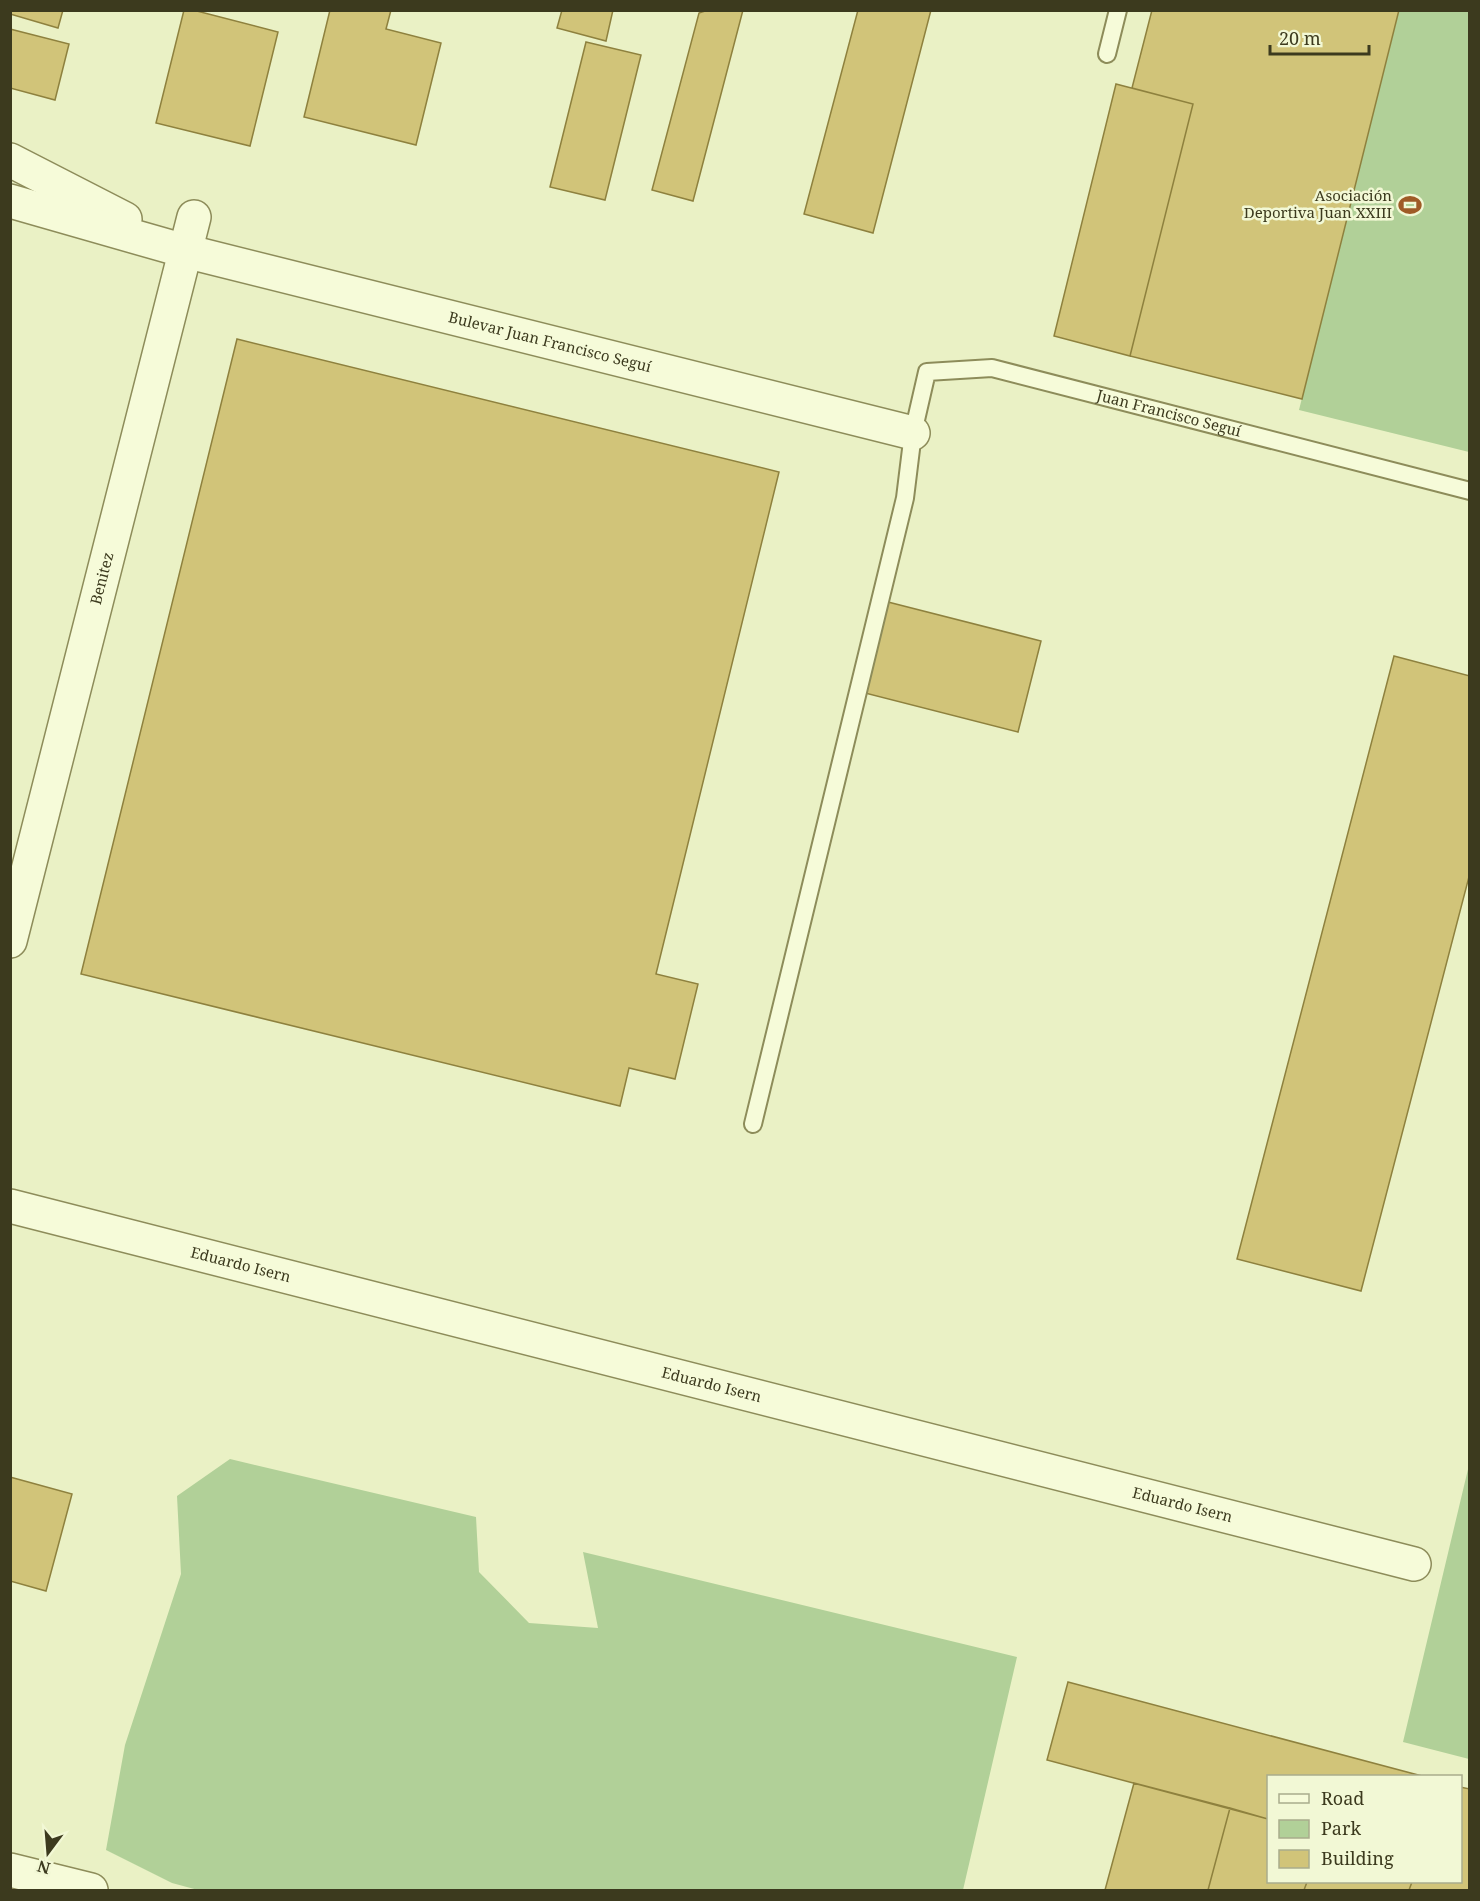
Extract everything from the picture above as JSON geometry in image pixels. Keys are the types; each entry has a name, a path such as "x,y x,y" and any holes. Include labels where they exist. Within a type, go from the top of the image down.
{"street":[{"name":"Bulevar Juan Francisco Seguí","path":"10,160 185,251"},
{"name":"Bulevar Juan Francisco Seguí","path":"10,201 185,251 913,433"},
{"name":"Benitez","path":"10,941 23,838 194,217"},
{"name":"Eduardo Isern","path":"10,1206 1414,1564"},
{"path":"10,1870 91,1890"}],"lane":[{"path":"1107,54 1118,10"},
{"name":"Juan Francisco Seguí","path":"913,433 927,372 992,368 1470,491"},
{"path":"753,1124 905,498 913,433"}],"green space":[{"name":"Asociación Deportiva Juan XXIII","path":"1399,11 1469,11 1469,452 1299,410"},
{"path":"230,1459 476,1517 479,1572 529,1623 598,1628 583,1552 1017,1657 963,1890 198,1890 172,1883 106,1850 125,1745 181,1574 177,1496"},
{"path":"1469,1465 1469,1759 1403,1742"}],"building":[{"path":"10,10 63,10 58,28 10,14"},
{"path":"184,10 193,10 278,32 250,146 156,123"},
{"path":"330,10 391,10 386,29 441,43 416,145 304,117"},
{"path":"562,10 613,10 606,41 557,28"},
{"path":"708,10 743,10 693,201 652,190 699,13"},
{"path":"858,10 931,10 873,233 804,214"},
{"path":"1152,10 1399,10 1302,399 1130,356 1193,104 1132,88"},
{"path":"10,29 69,44 55,100 10,88"},
{"path":"586,42 641,55 605,200 550,187"},
{"path":"1116,84 1193,104 1130,356 1054,336"},
{"path":"237,339 779,472 656,974 698,984 675,1079 629,1068 620,1106 81,974"},
{"path":"888,602 1041,641 1018,732 865,693"},
{"path":"1394,656 1470,676 1470,873 1361,1291 1237,1259"},
{"path":"10,1477 72,1494 46,1591 10,1581"},
{"path":"1068,1682 1418,1775 1267,1775 1267,1819 1047,1760"},
{"path":"1134,1783 1230,1808 1208,1890 1105,1890"},
{"path":"1462,1787 1470,1789 1470,1890 1409,1890 1412,1883 1462,1883"},
{"path":"1230,1808 1267,1819 1267,1883 1307,1883 1304,1890 1208,1890"},
{"path":"1307,1883 1412,1883 1409,1890 1304,1890"}],"place":[{"name":"Asociación Deportiva Juan XXIII","path":"1410,205"}]}
